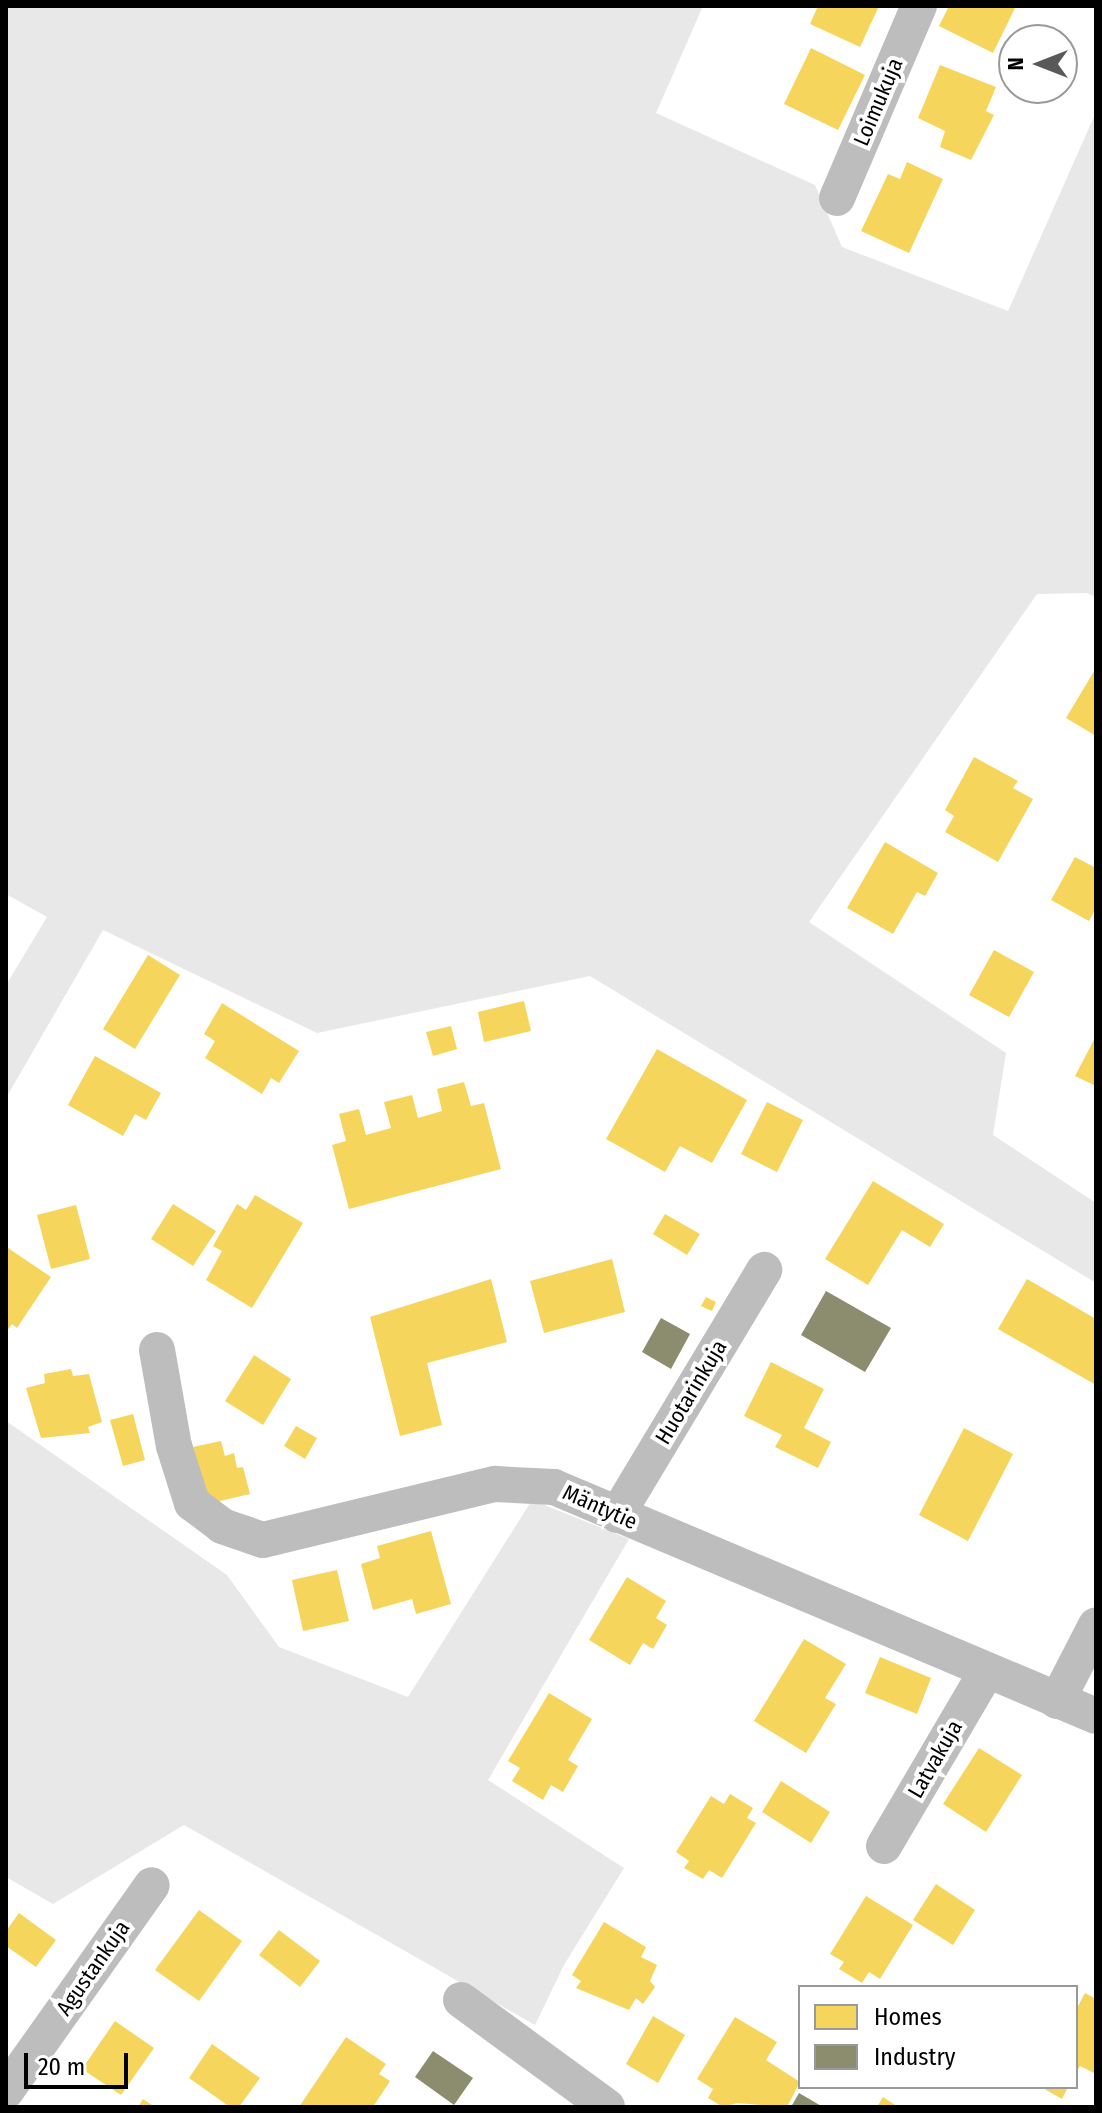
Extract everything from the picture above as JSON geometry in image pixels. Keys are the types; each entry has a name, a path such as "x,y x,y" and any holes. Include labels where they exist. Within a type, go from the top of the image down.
{"street":[{"name":"Loimukuja","path":"837,198 919,6"},
{"name":"Huotarinkuja","path":"617,1515 764,1270"},
{"name":"Mäntytie","path":"157,1350 174,1446 192,1503 222,1526 263,1540 495,1484 554,1487 1096,1716"},
{"path":"1057,1701 1096,1625"},
{"name":"Latvakuja","path":"884,1846 986,1672"},
{"name":"Agustankuja","path":"6,2091 152,1885"},
{"path":"461,2000 607,2107"}],"shaded area":[{"path":"6,6 703,6 656,113 815,185 842,247 1008,311 1096,112 1096,597 1087,593 1037,594 809,922 1006,1053 993,1135 1096,1203 1096,1283 590,976 317,1033 103,930 6,1098 6,985 47,917 6,894"},
{"path":"6,1421 227,1575 279,1647 408,1697 532,1500 629,1539 488,1780 624,1868 564,1965 535,2025 184,1825 53,1904 6,1877"}],"building: Homes":[{"path":"818,6 879,6 860,47 810,24"},
{"path":"949,6 1016,6 1007,24 998,24 998,43 993,53 939,26"},
{"path":"811,48 865,75 838,130 784,104"},
{"path":"940,65 996,87 986,111 994,115 971,160 940,147 945,131 918,118"},
{"path":"907,162 943,179 909,253 861,231 888,174 900,179"},
{"path":"1096,668 1096,736 1066,718"},
{"path":"974,757 1018,781 1013,788 1033,799 998,862 945,832 954,816 945,810"},
{"path":"885,842 938,873 925,896 917,892 893,934 847,908"},
{"path":"1075,857 1096,868 1096,908 1089,921 1051,900"},
{"path":"994,950 1034,972 1009,1017 969,995"},
{"path":"148,955 180,975 135,1049 103,1029"},
{"path":"524,1001 531,1031 484,1042 478,1012"},
{"path":"222,1003 299,1051 279,1083 271,1078 262,1094 205,1058 215,1041 204,1034"},
{"path":"451,1026 457,1049 433,1056 426,1032"},
{"path":"1096,1036 1096,1086 1075,1076"},
{"path":"657,1049 747,1100 712,1163 680,1146 665,1172 606,1139"},
{"path":"95,1056 161,1093 146,1120 135,1114 123,1136 68,1105"},
{"path":"464,1082 471,1106 484,1103 501,1169 349,1209 332,1145 346,1141 339,1114 359,1109 366,1135 391,1128 384,1102 412,1095 418,1118 442,1111 437,1089"},
{"path":"767,1102 803,1120 777,1172 741,1154"},
{"path":"873,1181 944,1224 930,1247 902,1230 868,1285 825,1259"},
{"path":"255,1195 303,1223 252,1308 206,1280 222,1251 213,1246 237,1204 246,1210"},
{"path":"173,1204 216,1231 193,1266 151,1239"},
{"path":"76,1205 90,1259 51,1269 37,1215"},
{"path":"665,1214 700,1234 687,1255 653,1234"},
{"path":"8,1248 51,1277 17,1328 12,1324 6,1332"},
{"path":"612,1259 625,1312 544,1333 530,1281"},
{"path":"491,1279 507,1342 427,1363 442,1425 400,1436 370,1317"},
{"path":"1027,1279 1096,1319 1096,1385 998,1329"},
{"path":"706,1297 716,1302 712,1311 701,1306"},
{"path":"254,1355 291,1379 263,1425 225,1401"},
{"path":"771,1362 824,1389 804,1428 831,1442 818,1468 775,1447 782,1435 744,1416"},
{"path":"71,1369 73,1376 89,1374 102,1422 88,1427 90,1433 41,1438 26,1388 45,1383 44,1374"},
{"path":"133,1414 145,1460 123,1466 110,1420"},
{"path":"296,1426 317,1438 305,1459 284,1446"},
{"path":"964,1428 1013,1454 968,1541 919,1515"},
{"path":"221,1441 225,1456 234,1453 237,1468 243,1467 250,1494 207,1504 193,1447"},
{"path":"431,1531 451,1604 416,1614 412,1599 373,1610 361,1564 380,1558 377,1546"},
{"path":"337,1570 349,1621 303,1631 292,1580"},
{"path":"627,1577 666,1601 656,1618 667,1625 653,1649 643,1643 630,1665 589,1640"},
{"path":"804,1639 846,1664 825,1698 836,1704 806,1753 754,1721"},
{"path":"880,1657 931,1678 917,1714 865,1693"},
{"path":"549,1693 592,1719 568,1760 578,1766 563,1792 551,1785 543,1800 512,1781 520,1768 508,1761"},
{"path":"979,1748 1022,1775 986,1832 943,1804"},
{"path":"781,1781 830,1812 811,1843 762,1812"},
{"path":"730,1794 753,1808 747,1818 756,1823 722,1878 709,1870 703,1879 684,1868 689,1861 676,1852 711,1796 724,1804"},
{"path":"936,1884 975,1910 953,1945 913,1920"},
{"path":"866,1896 913,1925 880,1979 869,1972 862,1983 839,1969 844,1962 830,1954"},
{"path":"199,1910 242,1941 199,2001 155,1970"},
{"path":"19,1913 56,1940 36,1967 6,1946 6,1931"},
{"path":"604,1922 646,1947 641,1957 657,1965 650,1981 655,1987 643,2004 636,1998 629,2010 576,1988 581,1981 572,1975"},
{"path":"279,1930 320,1961 300,1987 259,1955"},
{"path":"1085,1993 1096,1999 1096,2074 1080,2066 1078,2070 1078,2006"},
{"path":"653,2016 685,2035 658,2083 626,2064"},
{"path":"735,2017 777,2042 766,2060 798,2081 798,2086 787,2107 737,2103 723,2107 708,2098 713,2089 697,2079"},
{"path":"115,2021 154,2048 121,2095 82,2069"},
{"path":"346,2037 386,2064 379,2074 390,2081 373,2107 299,2107"},
{"path":"212,2044 260,2078 239,2107 230,2107 189,2078"},
{"path":"1044,2089 1067,2089 1062,2099"},
{"path":"883,2097 898,2107 877,2107"},
{"path":"143,2099 155,2107 138,2107"}],"building: Industry":[{"path":"826,1291 891,1328 865,1372 801,1335"},
{"path":"661,1318 690,1334 671,1369 642,1352"},
{"path":"433,2051 473,2078 454,2105 415,2077"},
{"path":"799,2093 823,2107 791,2107"}]}
